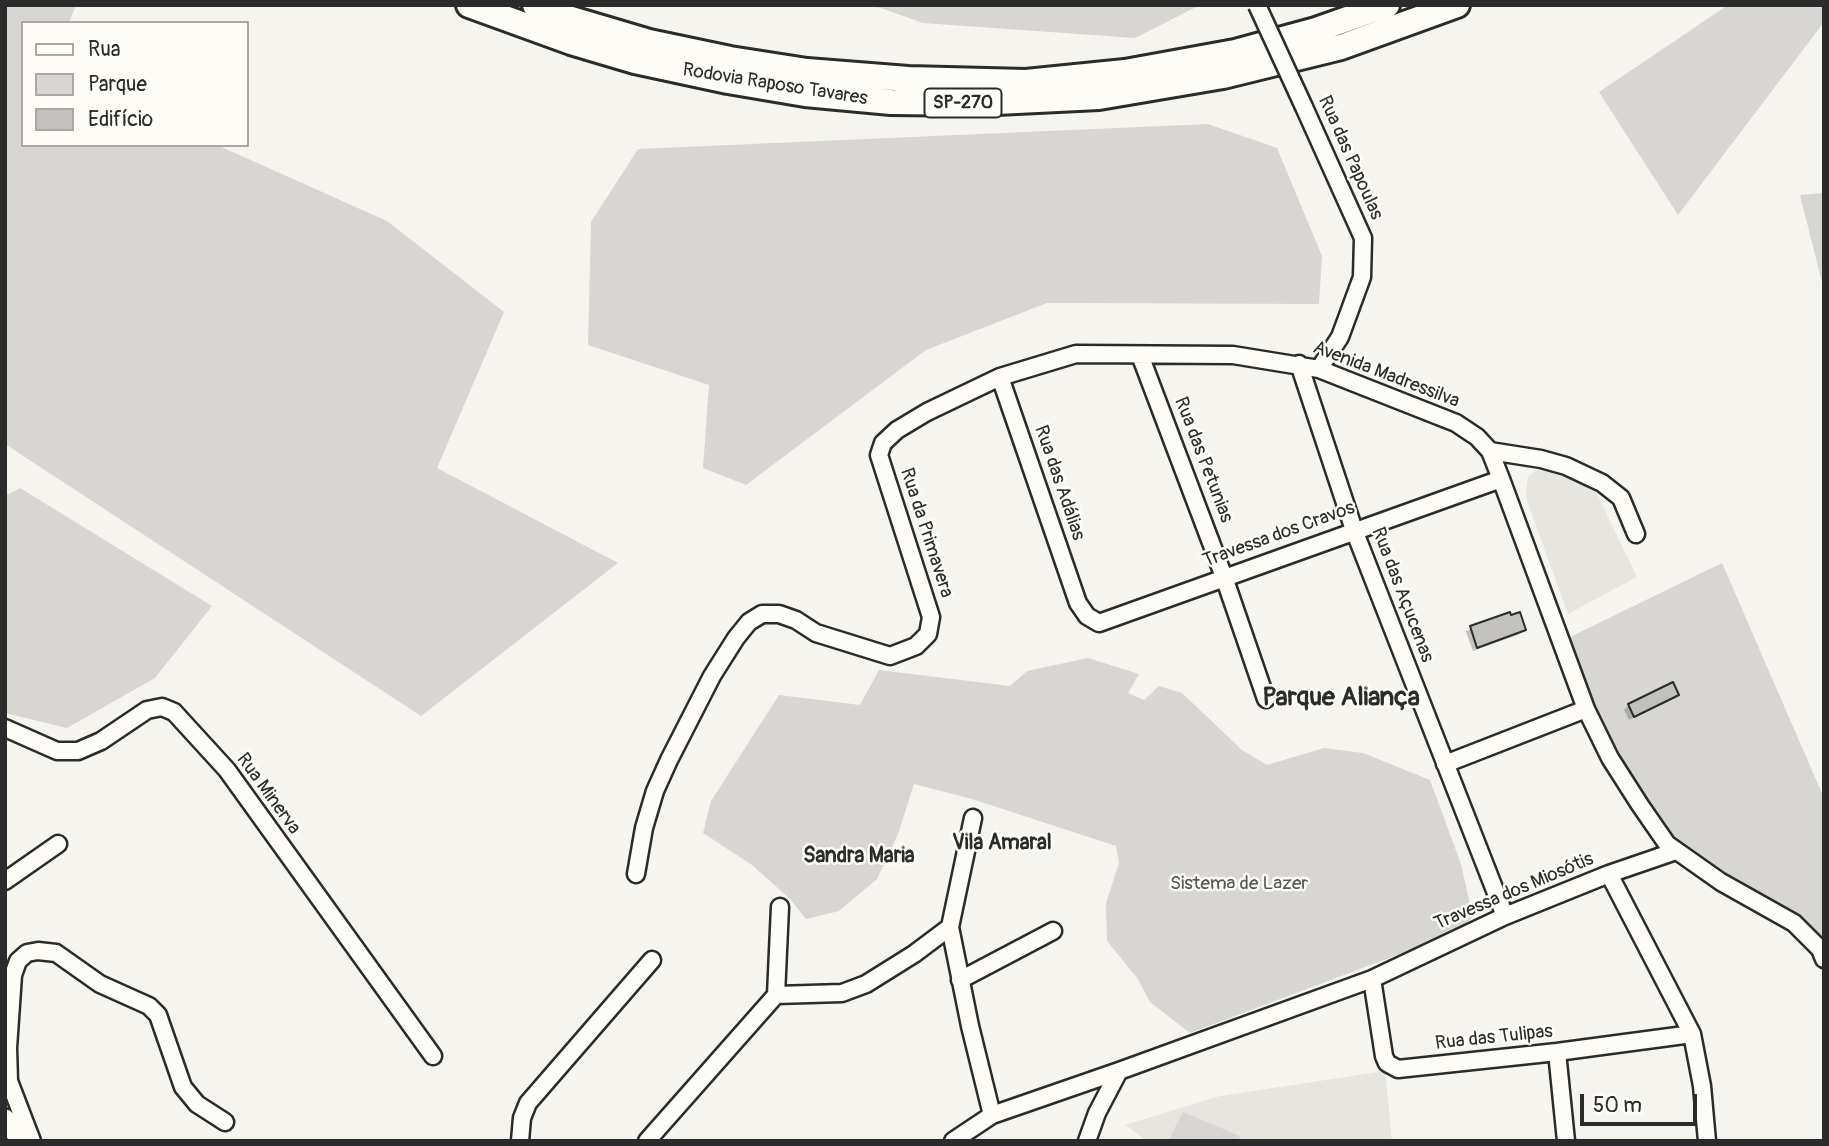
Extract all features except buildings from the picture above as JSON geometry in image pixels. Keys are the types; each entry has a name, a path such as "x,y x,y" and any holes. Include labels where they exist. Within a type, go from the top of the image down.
{"highway":[{"name":"Rodovia Raposo Tavares","path":"469,5 597,50 728,81 805,94 891,102 976,103 1099,97 1223,76 1341,47 1457,5"},
{"name":"Rodovia Raposo Tavares","path":"535,5 649,43 730,59 807,71 908,79 1026,82 1125,72 1235,52 1315,30 1387,5"}],"main road":[{"path":"5,1120 24,1141"}],"street":[{"name":"Rua das Papoulas","path":"1257,5 1363,238 1362,277 1340,337 1319,369"},
{"name":"Avenida Madressilva","path":"882,466 879,455 883,443 897,430 927,412 1000,377 1076,354 1233,355 1298,364 1319,369 1456,423 1477,437 1490,451 1586,709 1617,770 1667,844 1721,882 1794,923 1820,949 1824,959"},
{"name":"Rua das Petunias","path":"1140,355 1224,577 1266,699"},
{"name":"Rua das Açucenas","path":"1298,364 1354,530 1505,916"},
{"name":"Rua das Adálias","path":"1000,377 1078,603"},
{"path":"1490,451 1566,466 1602,483 1621,498 1636,534"},
{"name":"Rua da Primavera","path":"636,874 644,828 655,791 712,676 749,622 762,614 779,614 796,620 816,633 890,656 916,646 928,634 932,617 882,466"},
{"name":"Travessa dos Cravos","path":"1078,603 1087,616 1099,622 1502,479"},
{"name":"Rua Minerva","path":"5,728 57,751 78,751 101,741 147,710 162,707 173,712 227,770 433,1056"},
{"path":"1446,764 1586,709"},
{"path":"973,818 950,927 992,1115"},
{"path":"5,881 58,844"},
{"name":"Travessa dos Miosótis","path":"953,1141 992,1115 1371,979 1505,916 1609,874 1676,851"},
{"path":"1609,874 1692,1034 1702,1086 1706,1141"},
{"path":"647,1141 776,995 780,907"},
{"path":"776,995 842,993 866,984 914,954 950,927"},
{"path":"960,980 1053,931"},
{"path":"32,1141 9,1081 8,1048 13,975 18,961 26,953 38,951 56,953 100,984 149,1006 158,1015 183,1087 197,1104 225,1122"},
{"path":"520,1141 522,1118 528,1103 652,960"},
{"name":"Rua das Tulipas","path":"1371,979 1384,1056 1393,1067 1406,1069 1692,1034"},
{"path":"1557,1052 1566,1141"},
{"path":"1087,1141 1097,1113 1118,1071"}],"shaded area":[{"path":"1549,469 1568,475 1597,494 1637,577 1568,614 1527,501 1528,477 1537,470"},
{"path":"1385,1071 1392,1141 1147,1141 1125,1125 1220,1096"}],"green space":[{"path":"5,5 76,5 70,21 21,21 21,147 221,147 387,221 504,312 437,468 618,563 421,716 5,444"},
{"path":"872,5 1200,5 1135,38 923,23"},
{"path":"1728,5 1824,5 1824,22 1678,215 1599,92"},
{"path":"1208,124 1277,148 1322,256 1319,304 1047,303 926,350 746,485 703,468 709,385 588,345 591,222 638,149"},
{"path":"1824,193 1824,290 1800,195"},
{"path":"20,488 212,606 155,678 67,728 5,713 5,496"},
{"path":"1722,563 1824,798 1824,945 1670,842 1603,735 1566,639"},
{"name":"Sistema de Lazer","path":"1088,658 1139,674 1128,693 1144,700 1159,686 1182,693 1242,750 1267,765 1324,748 1363,753 1430,780 1461,864 1473,917 1453,934 1190,1033 1150,1002 1138,979 1107,941 1106,903 1119,863 1116,846 972,799 914,784 898,834 877,879 839,911 806,919 790,899 752,865 703,833 711,801 779,695 860,705 879,670 1010,686 1027,671"},
{"path":"1183,1112 1240,1136 1238,1141 1168,1141"}],"district":[{"name":"Parque Aliança","path":"1341,698"},
{"name":"Vila Amaral","path":"1002,844"},
{"name":"Sandra Maria","path":"859,857"}]}
